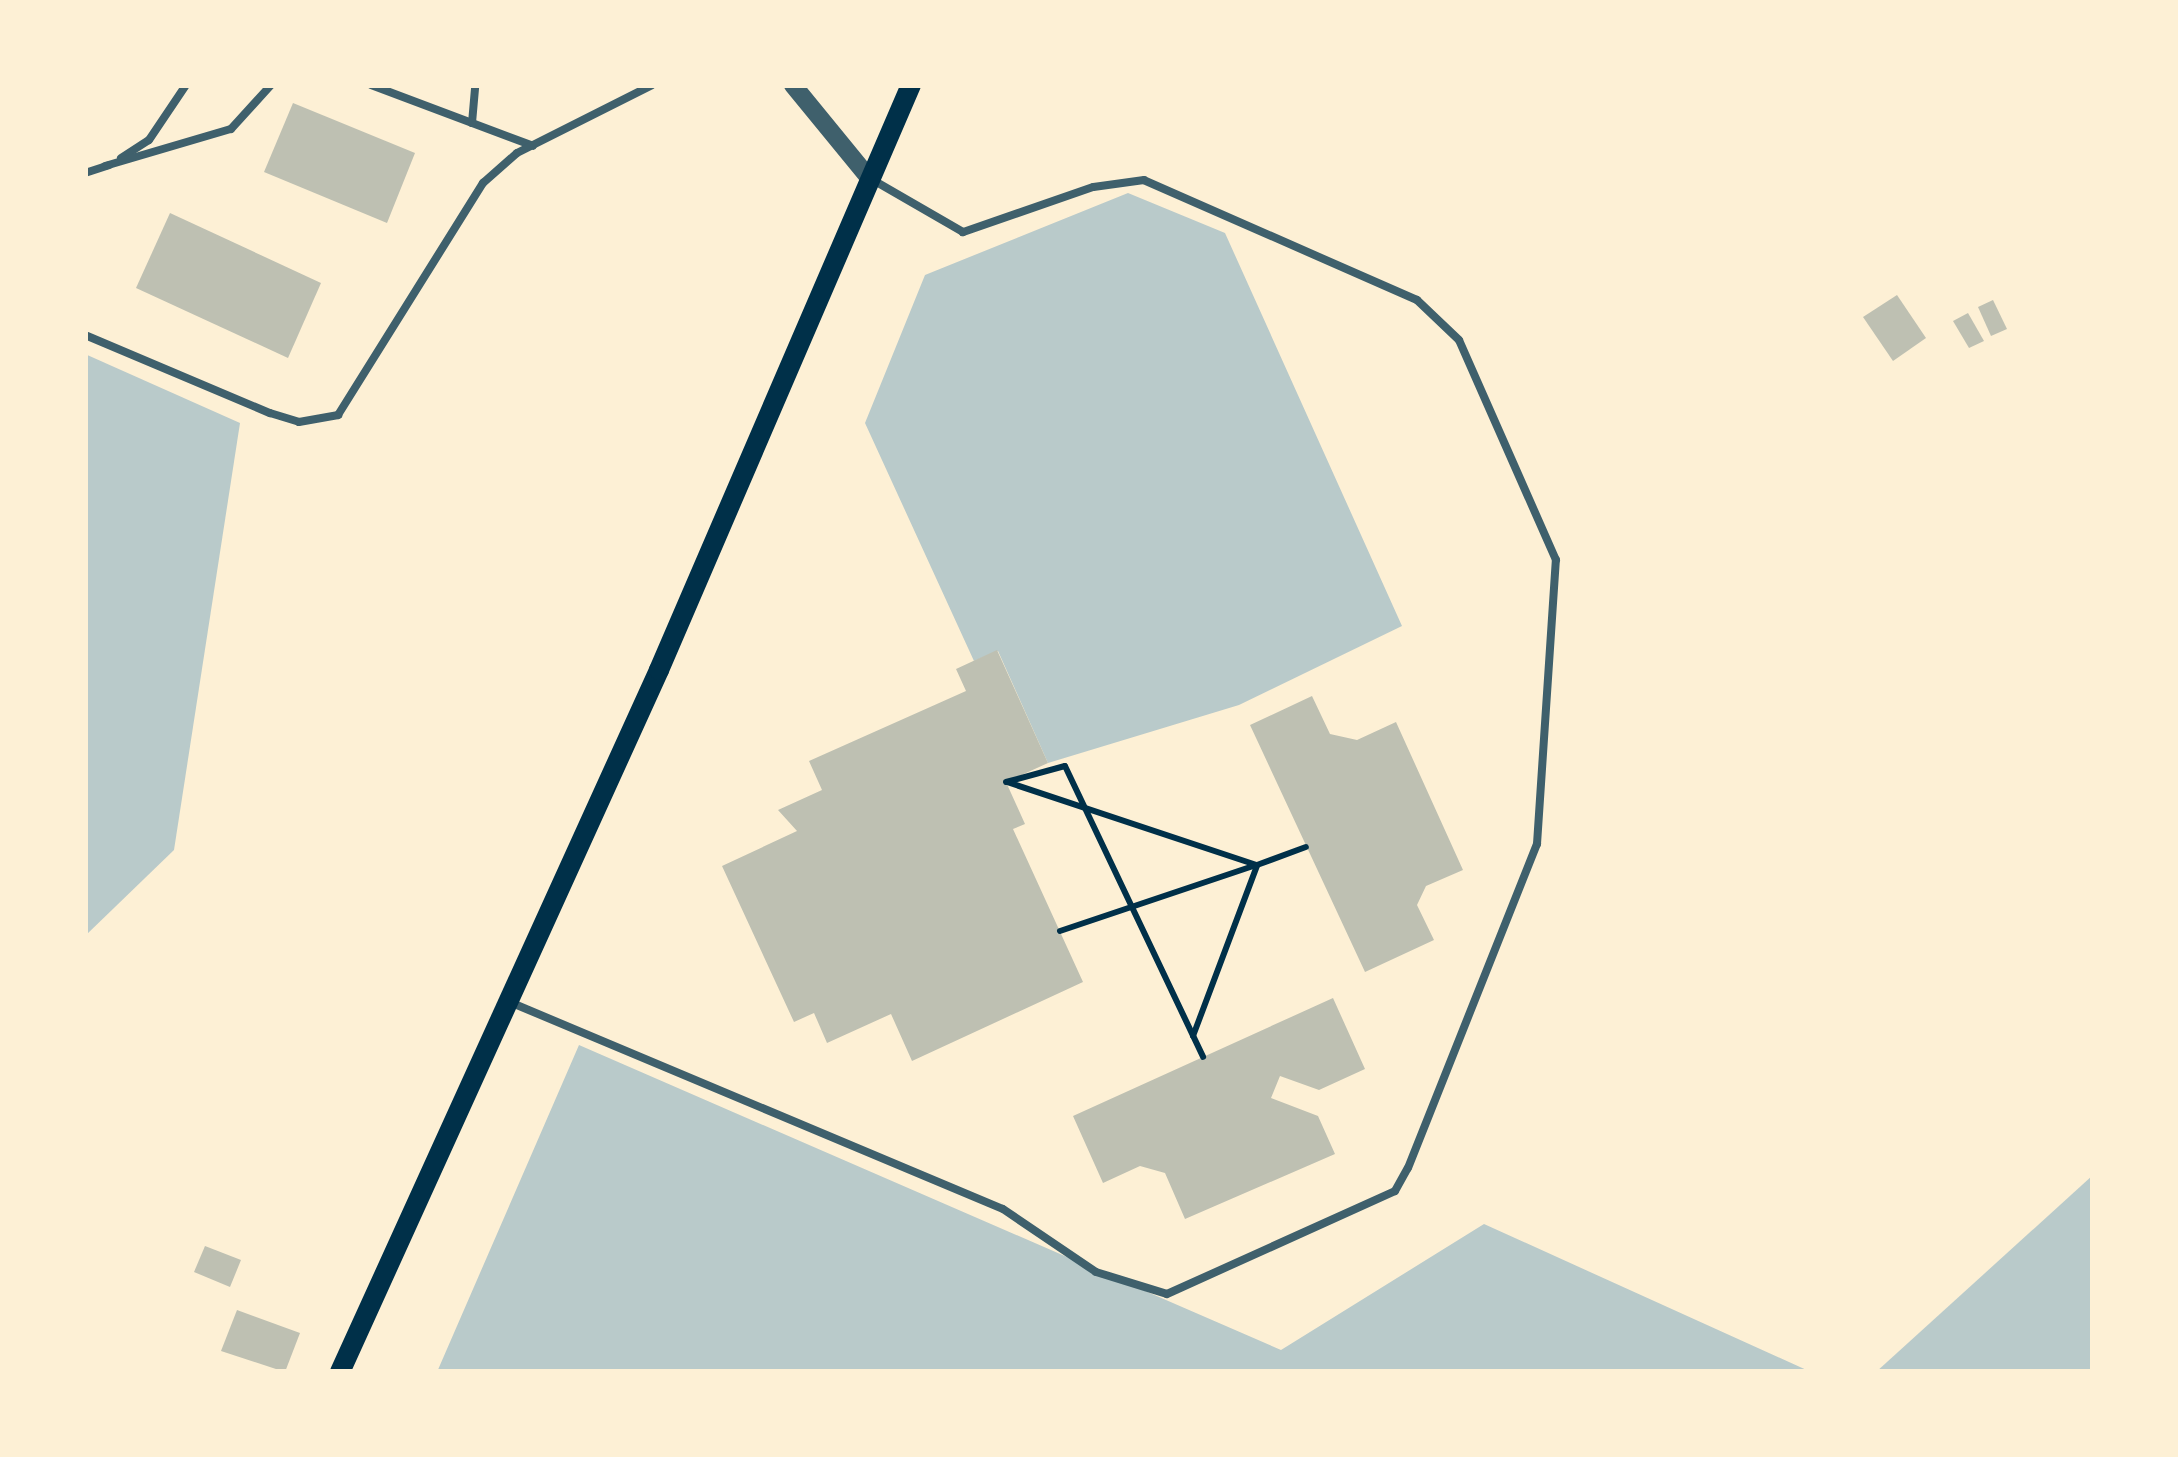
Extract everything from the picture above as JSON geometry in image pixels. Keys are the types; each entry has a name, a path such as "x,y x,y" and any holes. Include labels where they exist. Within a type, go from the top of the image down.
{"main road":[{"path":"340,1372 510,1002 911,85"}],"street":[{"path":"793,85 869,178"}],"lane":[{"path":"105,166 150,140 186,85"},
{"path":"85,173 231,129 272,85"},
{"path":"371,85 532,146"},
{"path":"472,123 475,85"},
{"path":"85,334 270,413 299,422 338,415 460,211 532,146 652,85"},
{"path":"510,1002 1003,1209 1096,1272 1167,1294 1395,1190 1537,844 1556,560 1440,316 1144,180 1094,187 963,232 869,178"}],"path":[{"path":"1203,1057 1084,808 1065,766 1006,782 1084,808 1257,865"},
{"path":"1060,931 1306,846"},
{"path":"1193,1036 1257,865"}],"shaded area":[{"path":"1128,193 1225,233 1402,626 1239,705 1048,763 998,651 974,661 865,423 925,275"},
{"path":"85,354 240,423 174,850 85,936"},
{"path":"579,1045 1281,1350 1484,1224 1811,1372 437,1372"},
{"path":"2093,1175 2093,1372 1876,1372"}],"building":[{"path":"293,103 415,153 387,223 264,172"},
{"path":"170,213 321,283 288,358 136,288"},
{"path":"1897,295 1926,338 1893,361 1863,317"},
{"path":"1993,300 2007,329 1991,336 1978,307"},
{"path":"1968,313 1984,341 1969,348 1953,321"},
{"path":"997,650 1048,763 1006,782 1025,824 1013,829 1083,982 912,1061 891,1014 827,1043 814,1013 794,1022 722,866 797,831 778,810 822,790 809,761 966,691 956,669"},
{"path":"1312,696 1330,734 1357,740 1396,722 1463,870 1426,886 1417,905 1434,940 1365,972 1250,725"},
{"path":"1333,998 1365,1069 1319,1090 1280,1076 1271,1098 1318,1116 1335,1154 1185,1219 1165,1173 1140,1166 1103,1183 1073,1116"},
{"path":"205,1246 241,1260 230,1287 194,1272"},
{"path":"237,1310 300,1333 285,1372 221,1351"}]}
